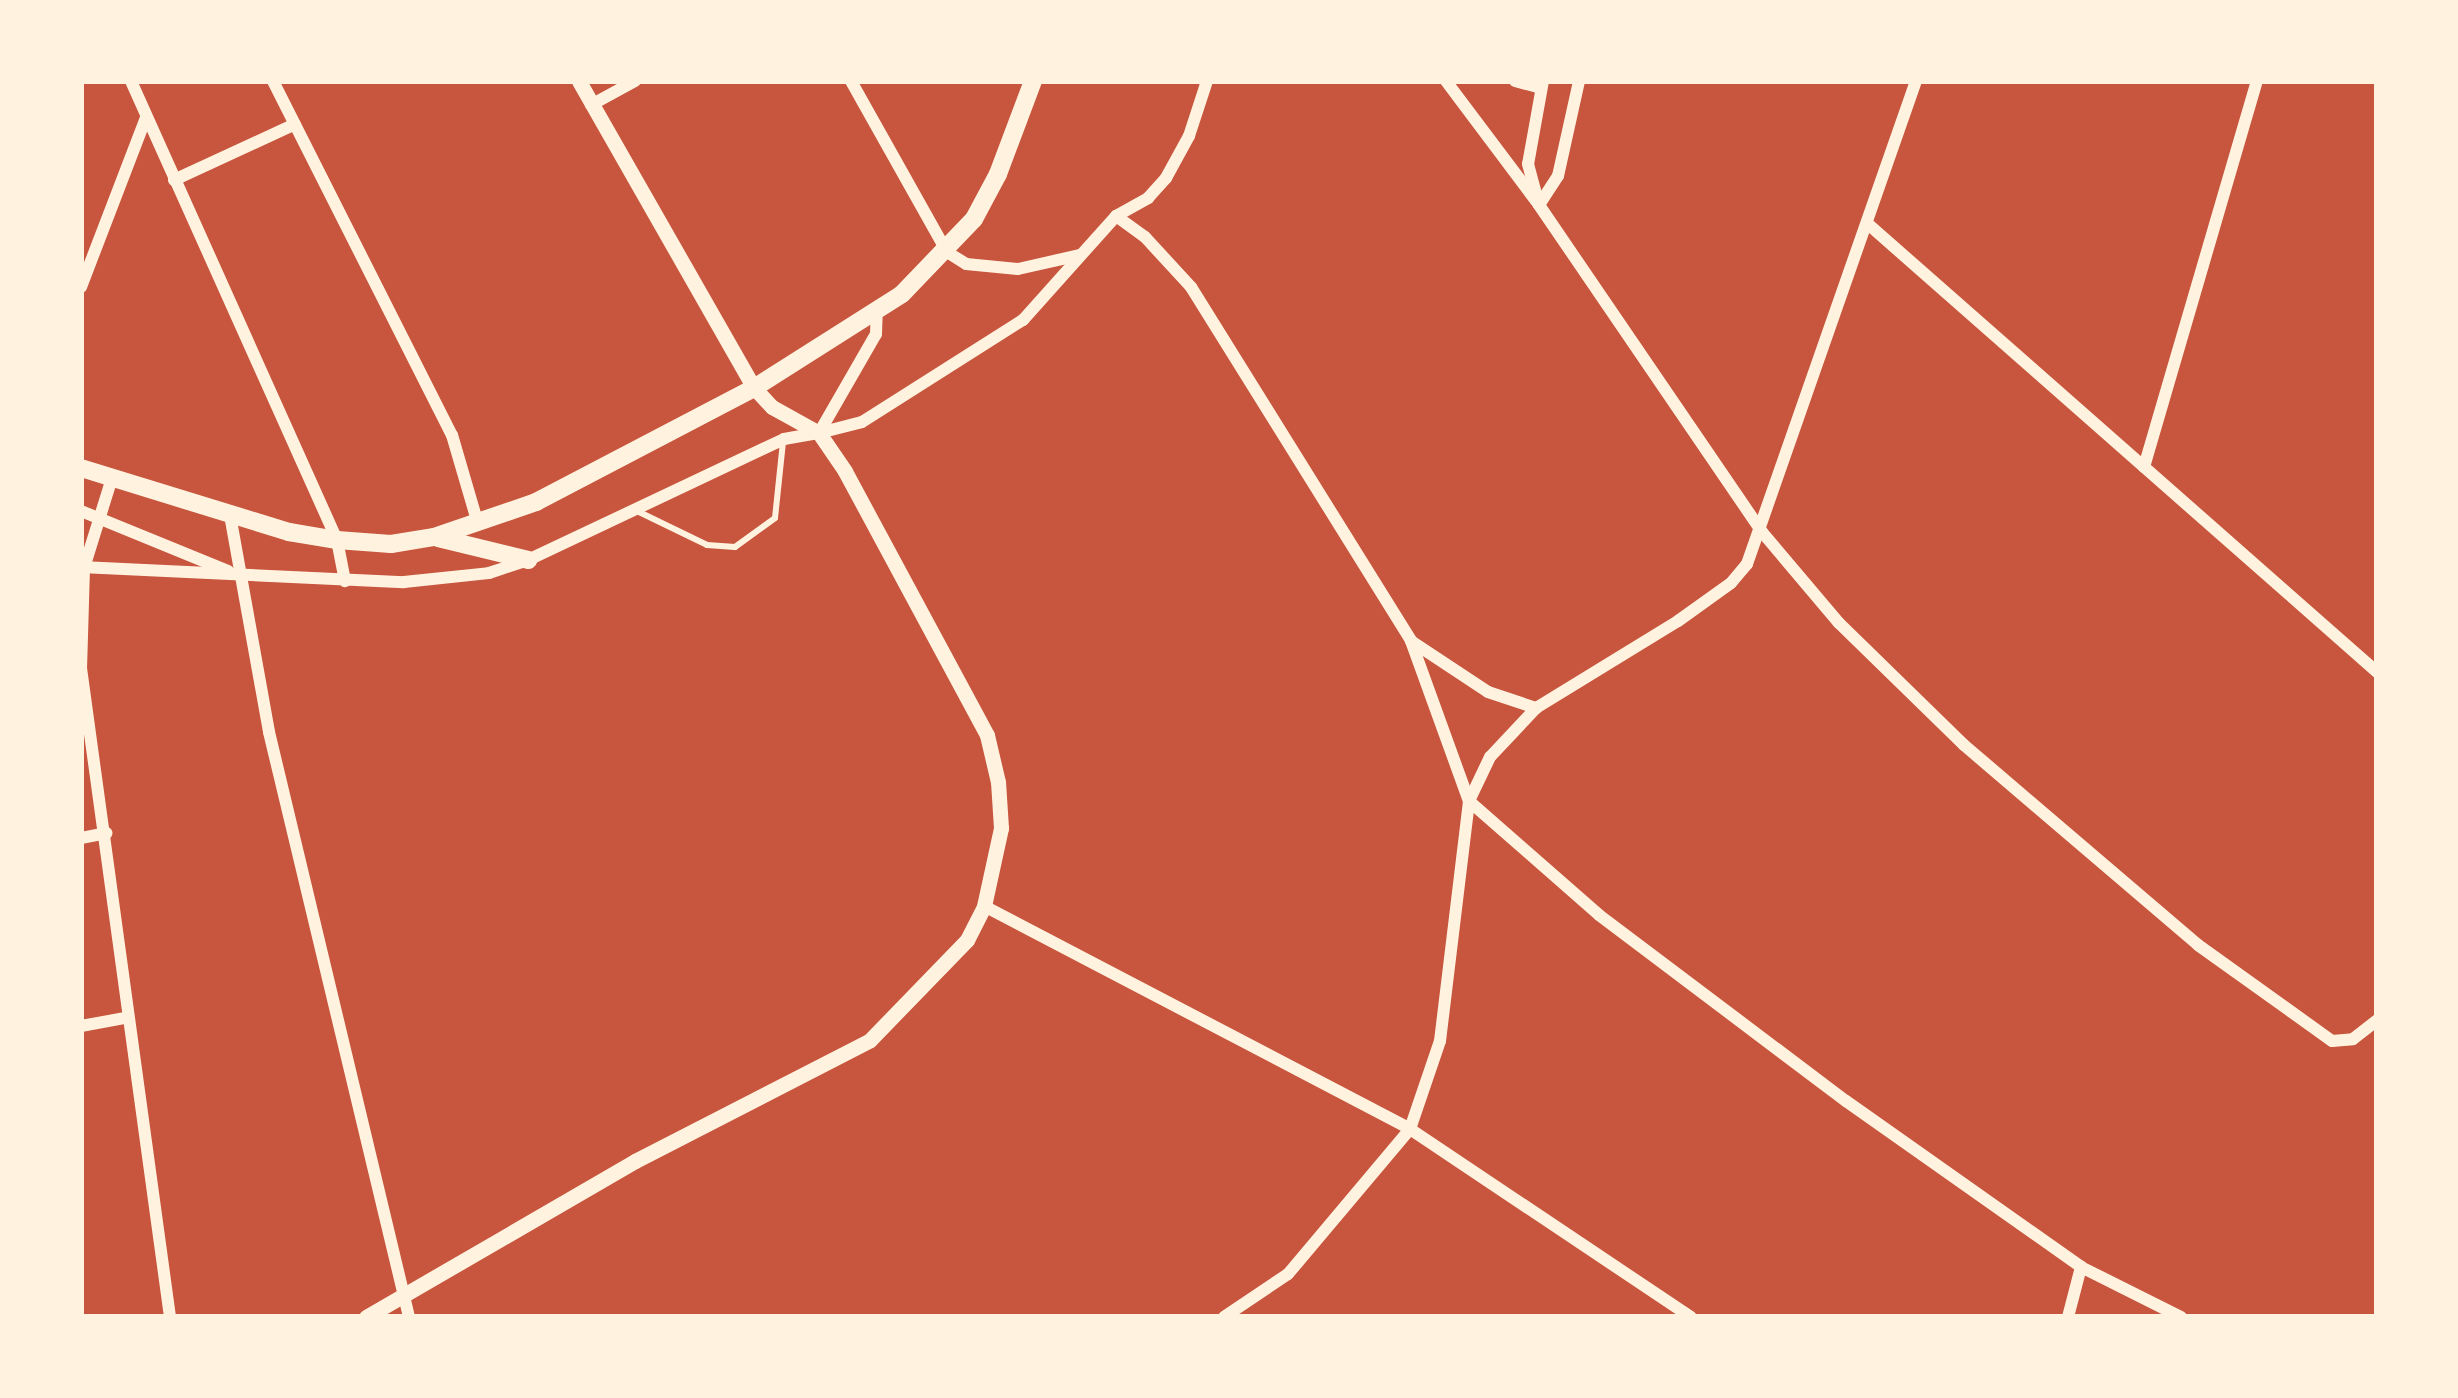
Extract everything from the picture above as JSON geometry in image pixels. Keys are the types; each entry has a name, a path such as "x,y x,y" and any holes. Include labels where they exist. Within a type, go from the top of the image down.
{"main road":[{"path":"81,468 230,515 337,540 391,544 434,537 536,502 754,388 877,311 947,252 974,219 998,174 1033,81"},
{"path":"434,537 528,560"}],"street":[{"path":"131,81 337,540 345,581"},
{"path":"274,81 452,435 478,524"},
{"path":"366,1317 635,1162 870,1040 968,940 983,906 1001,828 998,782 987,735 845,471 819,433 772,407 754,388 579,81"},
{"path":"591,105 635,81"},
{"path":"851,81 947,252 966,264 1004,268 1080,255"},
{"path":"82,568 404,583 489,573 528,560 784,439 862,422 1023,320 1116,216 1148,198 1166,178 1189,136 1207,81"},
{"path":"1446,81 1539,205 1762,532 1839,623 1964,746 2144,903 2332,1041 2353,1039 2377,1020"},
{"path":"1514,81 1542,84 1528,164 1539,205"},
{"path":"1539,205 1558,176 1579,81"},
{"path":"1224,1317 1288,1274 1410,1129 1440,1041 1468,801 1490,757 1536,708 1731,583 1762,532 1916,81"},
{"path":"2144,467 2257,81"},
{"path":"81,287 147,116"},
{"path":"174,179 295,124"},
{"path":"1116,216 1127,220 1191,287 1411,641 1468,801 1599,915 1846,1101 2080,1267 2180,1317"},
{"path":"1868,224 2377,672"},
{"path":"819,433 876,334 877,311"},
{"path":"112,478 82,568 81,668 125,968 125,1018 170,1317"},
{"path":"81,511 240,576"},
{"path":"230,515 268,732 410,1317"},
{"path":"1411,641 1488,692 1536,708"},
{"path":"81,838 107,833"},
{"path":"983,906 1410,1129 1691,1317"},
{"path":"81,1026 125,1018"},
{"path":"2068,1317 2080,1267"}],"lane":[{"path":"634,510 707,545 735,547 775,518 784,439"}]}
